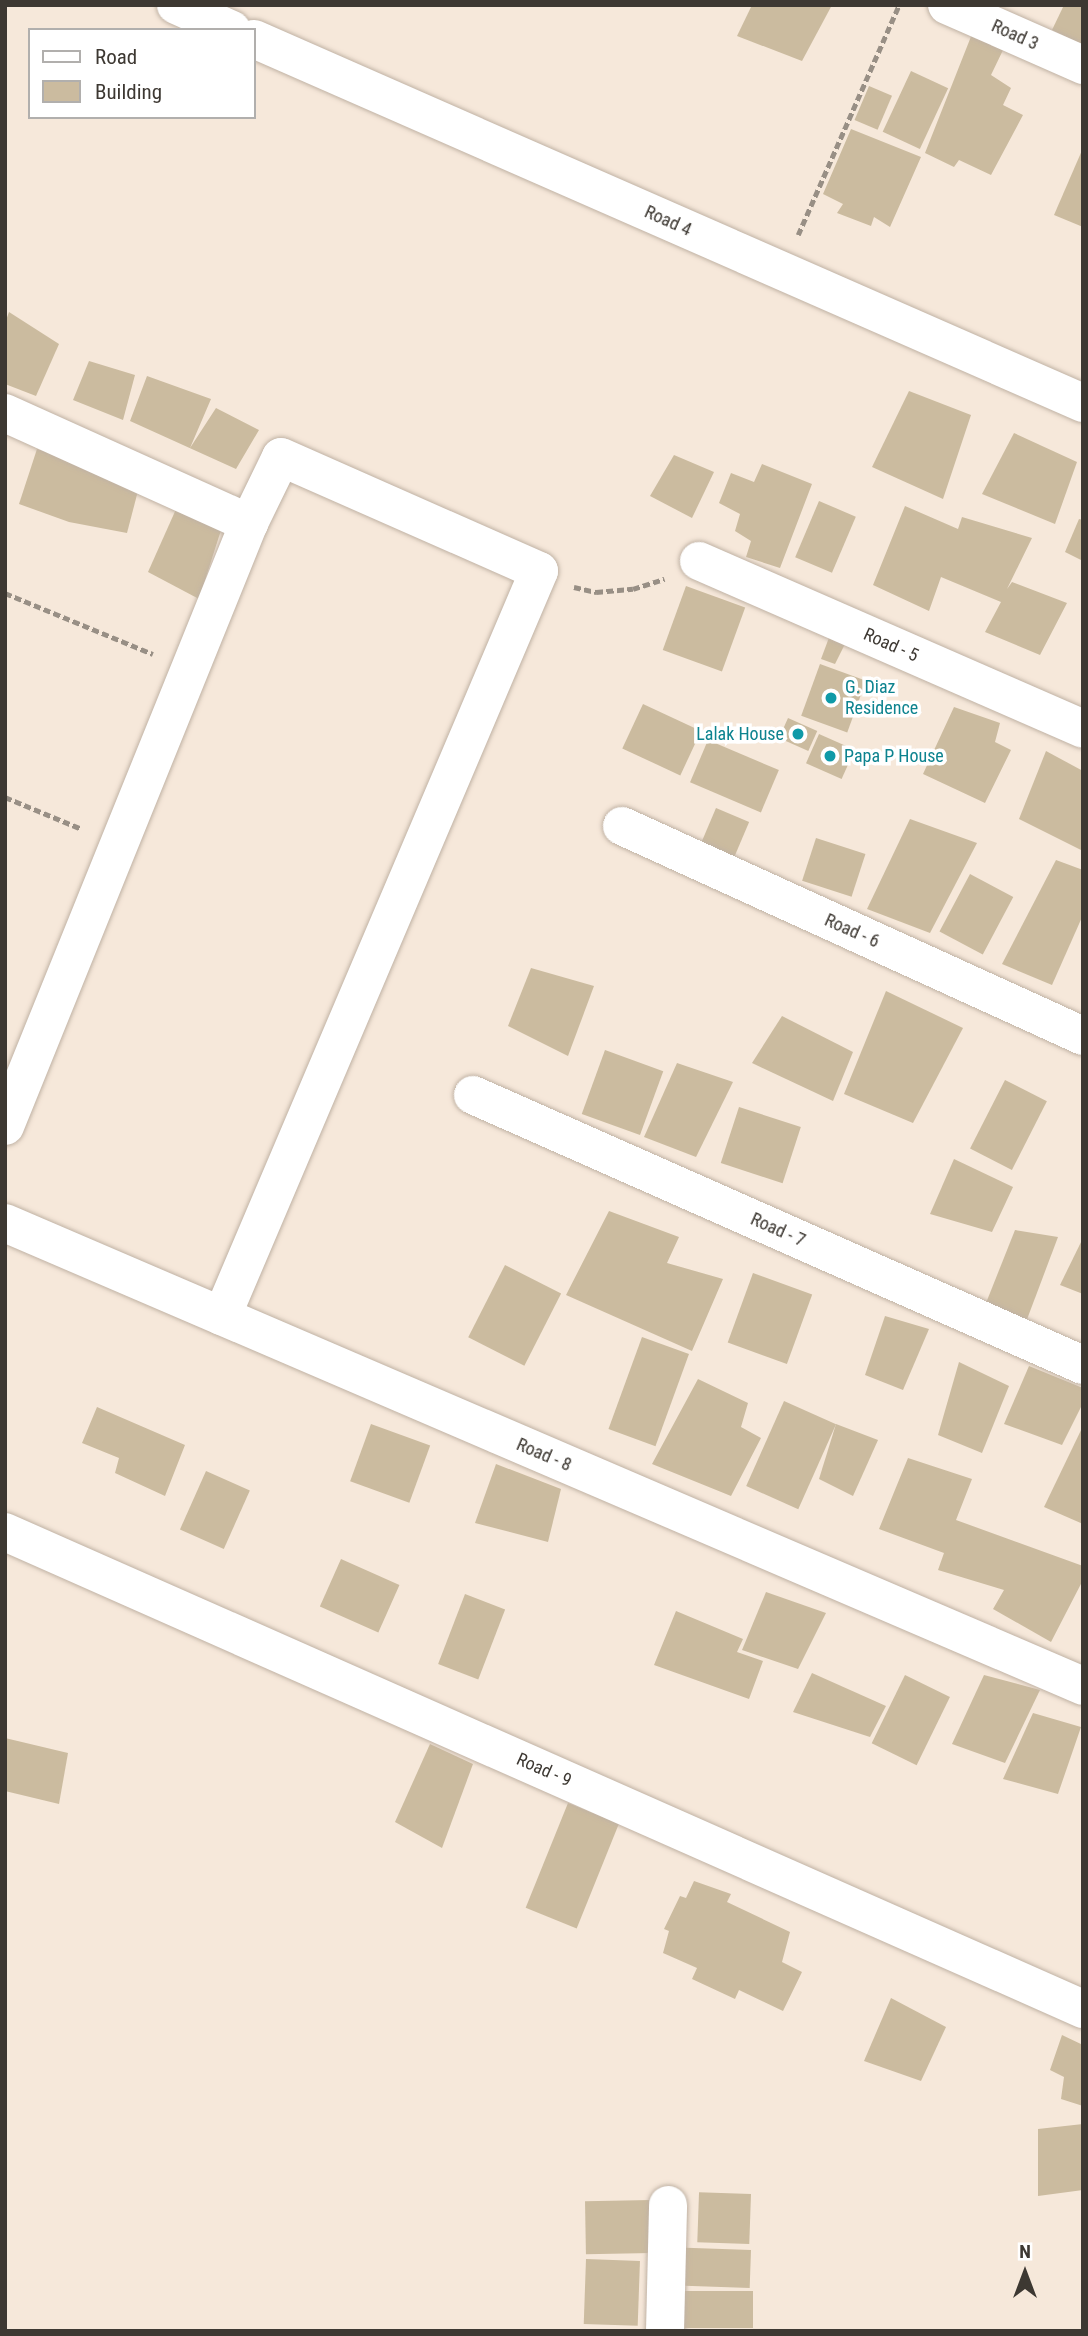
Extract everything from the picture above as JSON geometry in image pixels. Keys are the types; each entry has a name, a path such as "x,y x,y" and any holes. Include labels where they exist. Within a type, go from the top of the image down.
{"street":[{"path":"176,5 228,28"},
{"name":"Road 3","path":"947,5 1083,65"},
{"name":"Road 4","path":"256,40 1083,403"},
{"path":"5,413 249,523"},
{"path":"5,1126 249,523 281,457 539,571 222,1317"},
{"name":"Road - 5","path":"699,561 1083,729"},
{"name":"Road - 6","path":"622,826 1083,1036"},
{"name":"Road - 7","path":"473,1095 1083,1365"},
{"name":"Road - 8","path":"5,1223 1083,1686"},
{"name":"Road - 9","path":"5,1532 1083,2008"},
{"path":"665,2331 668,2205"}],"path":[{"path":"782,271 899,5"},
{"path":"539,571 565,585 596,592 633,589 668,578 699,561"},
{"path":"5,593 190,669"},
{"path":"5,797 119,845"}],"building":[{"path":"752,5 832,5 802,61 737,36"},
{"path":"1064,5 1083,5 1083,45 1052,30"},
{"path":"972,34 1004,48 991,75 1011,88 1003,105 1023,115 991,175 959,160 954,167 925,153"},
{"path":"911,71 948,88 920,149 883,132"},
{"path":"869,86 892,96 878,130 855,120"},
{"path":"851,129 921,157 890,227 874,217 871,226 837,213 843,204 823,194"},
{"path":"1083,148 1083,227 1054,215"},
{"path":"9,312 59,344 36,396 5,384 5,323"},
{"path":"89,361 135,375 123,420 73,400"},
{"path":"147,376 211,399 190,448 216,408 259,430 236,469 130,421"},
{"path":"909,391 971,415 943,499 872,467"},
{"path":"1014,433 1077,462 1055,524 982,494"},
{"path":"37,449 91,464 139,487 127,533 69,522 19,504"},
{"path":"674,455 714,472 692,518 650,496"},
{"path":"762,464 812,484 780,568 746,557 751,541 735,531 740,514 719,503 731,473 754,482"},
{"path":"819,501 856,517 832,573 795,557"},
{"path":"905,506 958,529 962,517 1032,538 1007,589 1012,582 1067,603 1040,655 985,632 1001,602 941,577 929,611 873,585"},
{"path":"177,507 223,524 199,599 148,572"},
{"path":"1079,519 1083,520 1083,561 1065,552"},
{"path":"686,586 745,608 722,671 663,650"},
{"path":"830,635 846,642 835,664 821,659"},
{"name":"G. Diaz Residence","path":"820,664 866,681 847,732 801,716"},
{"path":"643,704 701,731 680,775 622,748"},
{"path":"954,707 1000,723 995,742 1011,750 985,803 923,774"},
{"name":"Lalak House","path":"788,718 817,731 808,751 779,738"},
{"name":"Papa P House","path":"819,734 855,750 842,779 806,763"},
{"path":"708,740 779,770 761,812 690,782"},
{"path":"1046,751 1083,771 1083,851 1019,819"},
{"path":"716,808 749,822 732,863 699,849"},
{"path":"910,819 977,843 930,933 867,909"},
{"path":"816,838 865,854 852,897 802,881"},
{"path":"1056,860 1083,870 1083,915 1052,985 1002,964"},
{"path":"970,874 1013,897 983,954 939,931"},
{"path":"531,968 594,986 568,1056 508,1026"},
{"path":"886,991 963,1028 913,1123 844,1094"},
{"path":"782,1016 853,1052 833,1101 752,1063"},
{"path":"605,1050 663,1071 640,1135 582,1114"},
{"path":"677,1063 733,1082 696,1157 644,1137"},
{"path":"1005,1080 1047,1101 1012,1170 970,1149"},
{"path":"739,1107 801,1127 783,1183 721,1163"},
{"path":"954,1159 1013,1187 992,1232 930,1214"},
{"path":"609,1211 679,1237 667,1263 723,1279 692,1351 566,1295"},
{"path":"1015,1230 1058,1237 1026,1322 986,1303"},
{"path":"1083,1238 1083,1294 1060,1285"},
{"path":"505,1265 561,1294 524,1366 468,1337"},
{"path":"753,1273 812,1295 787,1364 728,1343"},
{"path":"885,1316 929,1329 903,1390 865,1375"},
{"path":"642,1337 689,1354 655,1446 608,1429"},
{"path":"959,1362 1009,1386 982,1453 938,1435"},
{"path":"1029,1366 1083,1388 1083,1403 1062,1445 1004,1424"},
{"path":"698,1379 748,1403 741,1427 761,1438 731,1496 652,1464"},
{"path":"784,1401 836,1424 798,1509 746,1486"},
{"path":"97,1407 185,1445 165,1496 115,1473 119,1458 82,1443"},
{"path":"371,1424 430,1446 409,1503 350,1481"},
{"path":"836,1424 878,1440 853,1496 819,1479"},
{"path":"1083,1426 1083,1524 1044,1507"},
{"path":"908,1458 972,1479 956,1520 1083,1566 1083,1580 1051,1642 993,1609 1004,1590 938,1570 944,1553 879,1529"},
{"path":"496,1464 561,1489 548,1542 475,1523"},
{"path":"206,1471 250,1491 224,1549 180,1529"},
{"path":"341,1559 399,1585 378,1633 320,1607"},
{"path":"766,1592 826,1613 798,1669 742,1650"},
{"path":"465,1594 505,1609 478,1679 438,1664"},
{"path":"676,1611 743,1639 737,1652 763,1661 749,1699 654,1665"},
{"path":"812,1673 886,1706 870,1737 793,1712"},
{"path":"905,1675 950,1697 917,1765 872,1743"},
{"path":"984,1675 1040,1690 1005,1763 952,1744"},
{"path":"1033,1713 1081,1727 1058,1794 1003,1779"},
{"path":"5,1738 68,1753 59,1804 5,1791"},
{"path":"430,1744 473,1764 442,1848 395,1822"},
{"path":"568,1803 619,1824 577,1928 526,1908"},
{"path":"694,1881 731,1894 727,1902 790,1932 782,1962 802,1972 783,2011 739,1990 735,1999 692,1979 697,1968 663,1953 669,1931 664,1929 680,1896 686,1898"},
{"path":"891,1998 946,2027 921,2081 864,2061"},
{"path":"1062,2035 1083,2045 1083,2106 1061,2099 1064,2077 1050,2070"},
{"path":"1083,2124 1083,2190 1038,2196 1038,2129"},
{"path":"699,2192 751,2194 749,2244 697,2242"},
{"path":"651,2200 652,2253 586,2254 585,2201"},
{"path":"679,2247 751,2250 750,2288 678,2285"},
{"path":"586,2259 640,2261 638,2326 584,2324"},
{"path":"684,2291 753,2291 753,2328 684,2328"}],"place":[{"name":"G. Diaz Residence","path":"831,698"},
{"name":"Lalak House","path":"798,734"},
{"name":"Papa P House","path":"830,756"}]}
